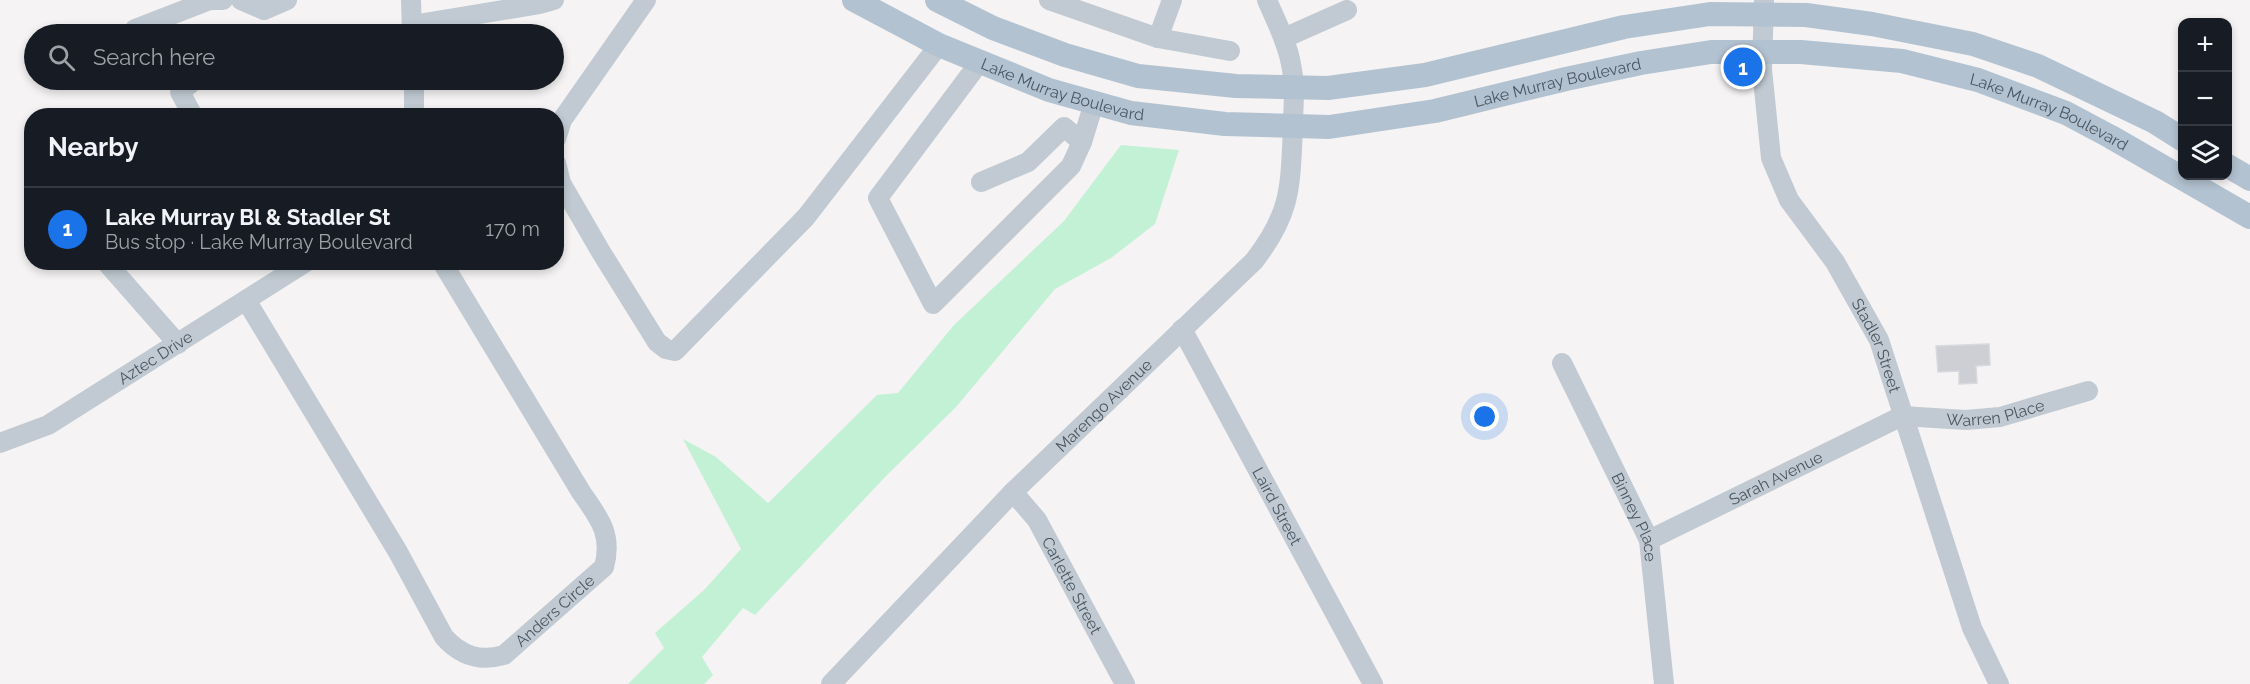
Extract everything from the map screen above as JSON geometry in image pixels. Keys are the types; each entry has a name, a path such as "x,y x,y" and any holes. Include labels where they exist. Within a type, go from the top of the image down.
{"main road":[{"name":"Lake Murray Boulevard","path":"854,0 939,45 1049,90 1131,113 1225,124 1329,127 1435,111 1587,75 1702,53 1801,52 1902,61 1978,80 2066,113 2250,217"},
{"name":"Lake Murray Boulevard","path":"937,0 993,28 1065,56 1103,66 1149,77 1236,86 1295,88 1328,88 1425,75 1624,27 1764,7 1860,22 1972,44 2038,66 2155,122 2178,136"},
{"path":"1094,103 1103,66"},
{"path":"2232,168 2250,179"}],"street":[{"path":"148,24 210,0 223,0"},
{"path":"241,0 264,10 287,0"},
{"path":"411,0 412,24"},
{"path":"438,24 554,0"},
{"path":"564,117 646,0"},
{"path":"1049,0 1158,38 1230,51"},
{"path":"1158,38 1172,0"},
{"name":"Marengo Avenue","path":"831,684 1012,492 1254,261 1272,236 1282,215 1292,171 1295,88 1284,38 1267,0"},
{"name":"Stadler Street","path":"1764,7 1762,52 1771,158 1789,200 1835,262 1879,340 1972,628 1999,684"},
{"path":"1284,38 1347,10"},
{"path":"564,188 657,342 666,349 675,351 806,217 939,45"},
{"path":"979,63 878,198 933,304 1071,166 1082,142 1094,103"},
{"path":"182,90 180,92 189,108"},
{"path":"414,90 414,108"},
{"path":"981,182 1028,162 1064,127 1082,142"},
{"path":"113,270 178,344"},
{"name":"Aztec Drive","path":"0,443 48,425 293,270"},
{"name":"Anders Circle","path":"246,300 398,552 444,637 451,645 471,657 494,658 504,655 604,567 607,557 607,538 602,523 447,270"},
{"name":"Laird Street","path":"1182,329 1373,684"},
{"name":"Binney Place","path":"1562,363 1649,540 1664,684"},
{"name":"Warren Place","path":"1902,416 1966,420 2000,417 2088,391"},
{"name":"Sarah Avenue","path":"1649,540 1902,416"},
{"name":"Carlette Street","path":"1012,492 1037,520 1125,684"}],"green space":[{"path":"1121,145 1179,150 1155,224 1111,258 1055,289 956,407 886,476 755,615 743,608 702,657 713,675 704,684 628,684 664,648 655,633 704,590 741,549 683,439 716,457 768,503 877,395 898,393 954,325 1064,221"}],"building":[{"path":"1989,344 1990,365 1976,366 1977,383 1959,384 1959,371 1938,372 1936,346"}],"place":[{"name":"Lake Murray Bl & Stadler St","path":"1743,67"}]}
